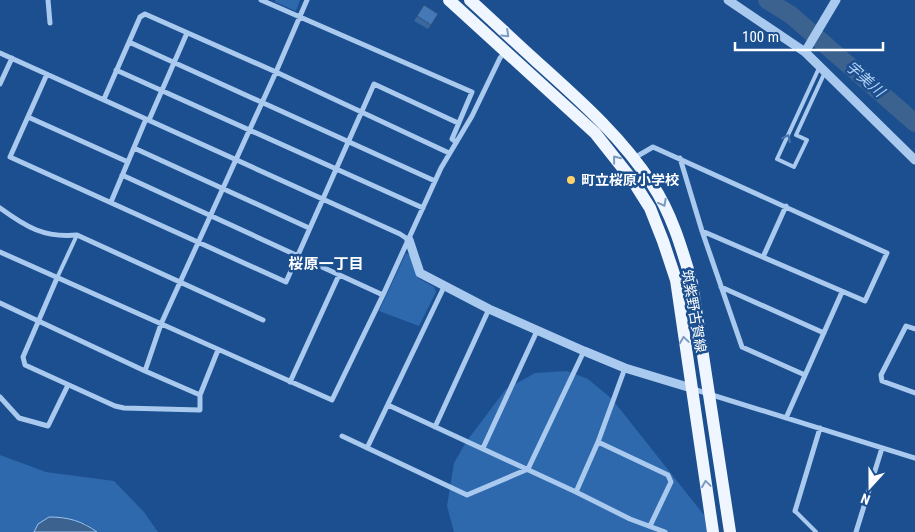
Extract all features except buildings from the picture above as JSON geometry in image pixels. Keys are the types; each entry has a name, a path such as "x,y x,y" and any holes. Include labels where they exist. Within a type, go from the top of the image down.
{"main road":[{"name":"筑紫野古賀線","path":"450,0 595,133 633,181 650,208 676,280 713,532"},
{"name":"筑紫野古賀線","path":"470,0 593,114 634,159 653,185 666,209 681,244 692,283 730,532"}],"street":[{"path":"48,0 50,23"},
{"path":"261,0 472,92 466,110 458,123 452,139 456,142"},
{"path":"145,371 161,324 212,216 307,0"},
{"path":"728,0 807,49 822,69 915,160"},
{"path":"807,49 836,0"},
{"path":"104,99 140,17 145,14 276,72 449,153"},
{"path":"111,202 187,33"},
{"path":"129,42 435,181"},
{"path":"0,252 332,400 409,240 435,181 449,153 472,116 505,51"},
{"path":"0,60 2,54 12,58 400,234 409,240 420,273 490,309 584,351 625,368 915,458"},
{"path":"0,84 12,58"},
{"path":"116,70 423,208"},
{"path":"47,74 10,157 286,282 374,84 458,123"},
{"path":"28,117 128,162"},
{"path":"634,159 653,146 887,252 865,301 702,231"},
{"path":"134,148 309,228"},
{"path":"680,158 702,231 742,347 806,375"},
{"path":"122,175 383,295"},
{"path":"763,258 786,206"},
{"path":"0,208 22,224 45,234 77,235 263,320"},
{"path":"290,382 339,275"},
{"path":"58,278 23,357 25,365 68,385 115,406 124,408 200,410 200,395 218,350"},
{"path":"367,448 444,286"},
{"path":"721,287 824,333"},
{"path":"786,418 842,292"},
{"path":"0,304 200,395"},
{"path":"436,427 490,309"},
{"path":"915,329 906,326 881,375 882,381 915,393"},
{"path":"483,448 537,330"},
{"path":"342,436 467,495 528,469 584,351"},
{"path":"576,492 598,442 625,368"},
{"path":"0,397 19,418 48,426 68,385"},
{"path":"388,405 528,469 630,519 665,532"},
{"path":"795,510 820,428"},
{"path":"598,442 668,475 671,482 650,526"},
{"path":"856,532 882,448"}],"lane":[{"path":"822,69 796,135 807,140 794,167 777,159 822,69"},
{"path":"58,278 77,235"},
{"path":"795,510 816,532"}],"shaded area":[{"path":"275,0 300,0 296,11 275,2"},
{"path":"406,253 410,255 418,278 434,287 436,292 419,326 379,311"},
{"path":"567,371 588,379 612,399 704,515 712,526 711,532 454,532 447,506 454,463 466,442 506,389 535,373"},
{"path":"0,455 46,472 114,481 144,512 158,532 97,532 85,523 38,524 34,532 0,532"},
{"path":"49,517 74,520 97,532 34,532 38,524"}],"waterway":[{"name":"宇美川","path":"767,0 791,15 915,123"}],"place":[{"name":"町立桜原小学校","path":"571,180"}],"district":[{"name":"桜原一丁目","path":"326,264"}]}
